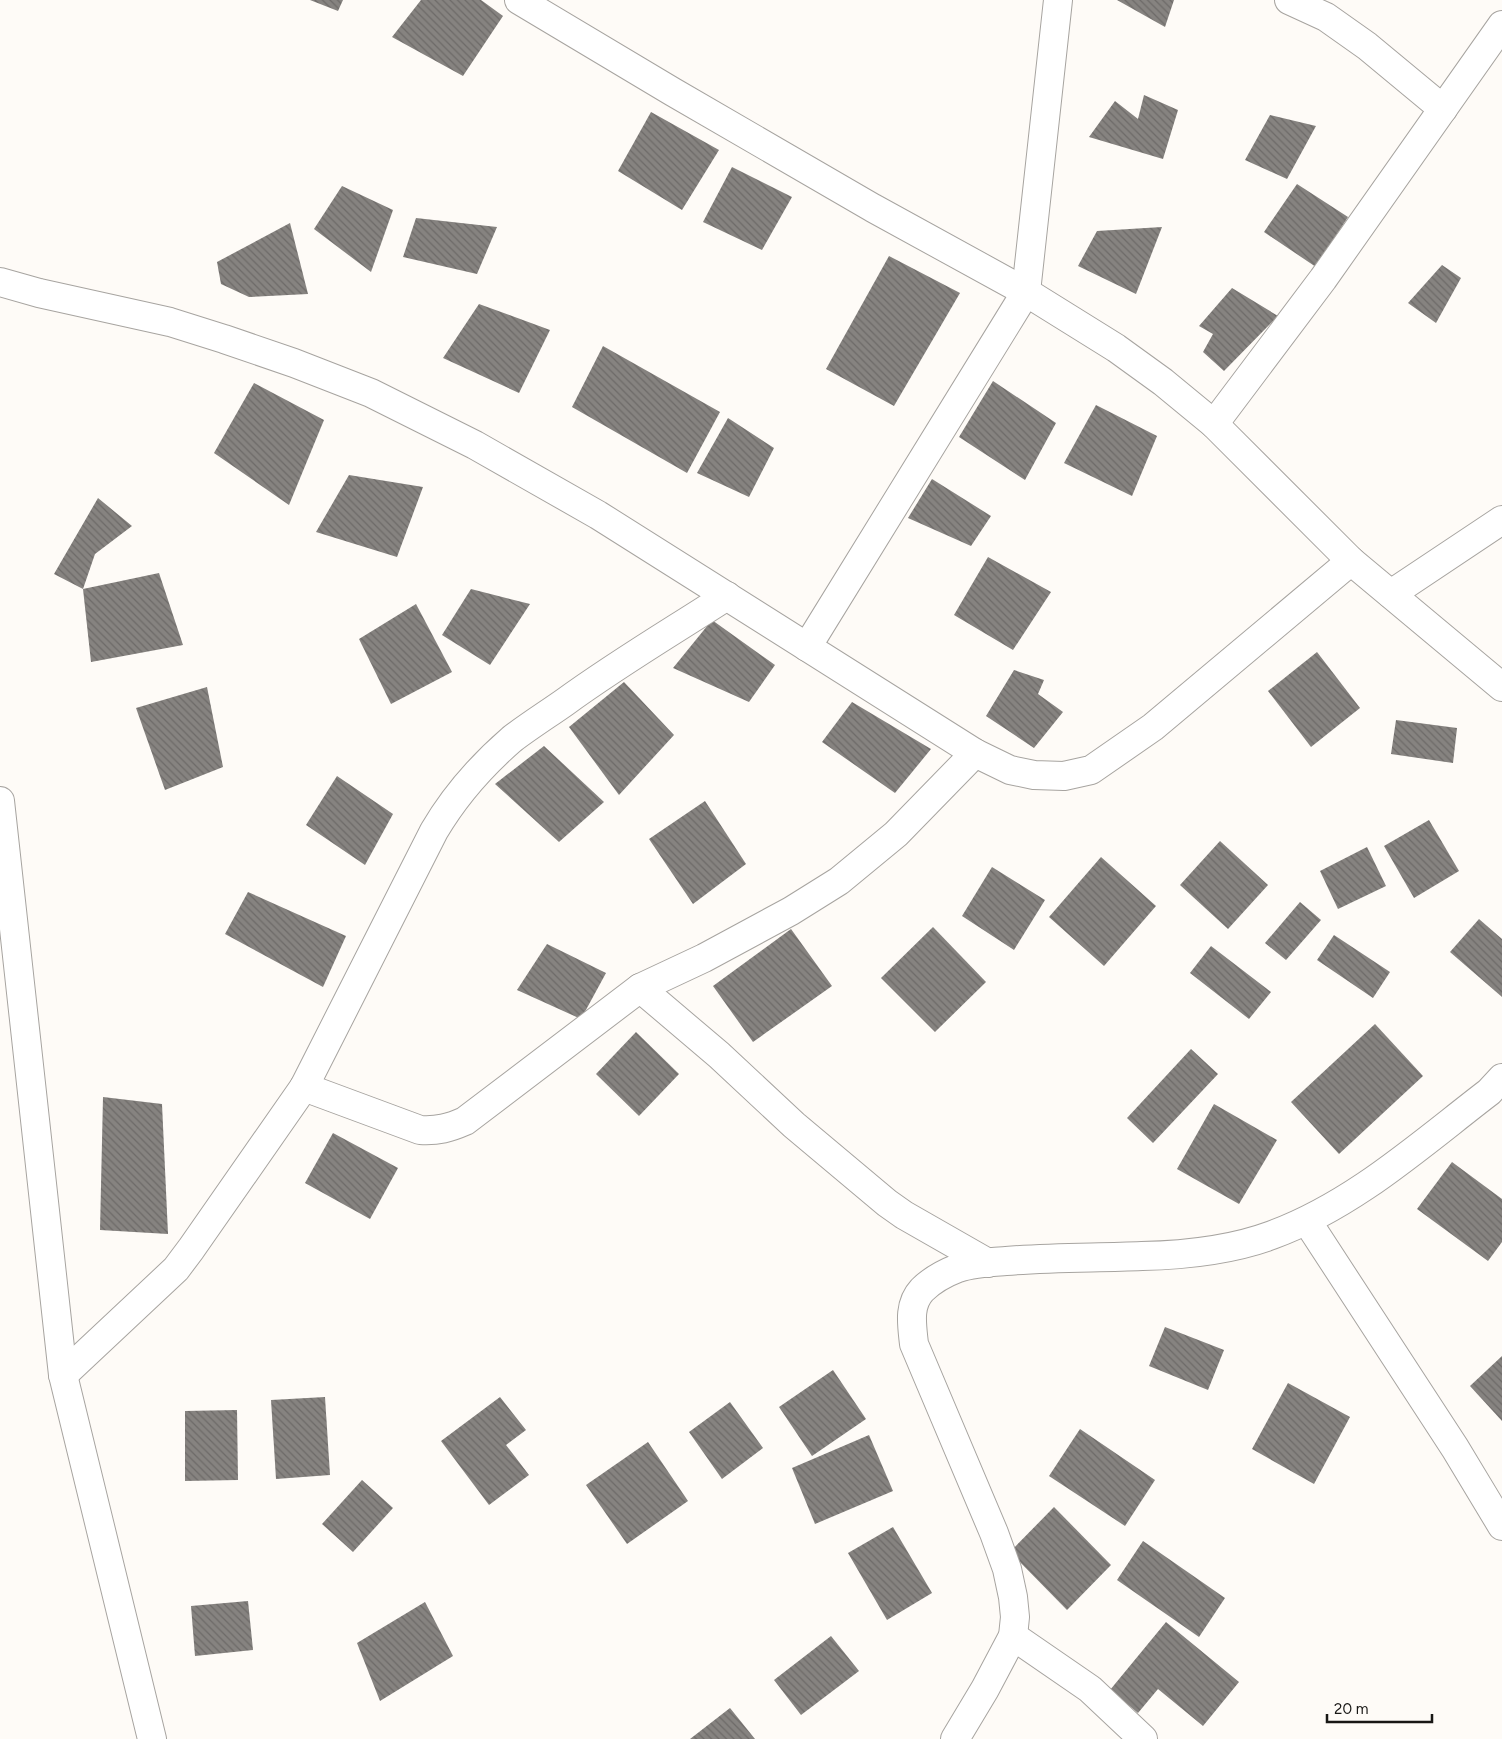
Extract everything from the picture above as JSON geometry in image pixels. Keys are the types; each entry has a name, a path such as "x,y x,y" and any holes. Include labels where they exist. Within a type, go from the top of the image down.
{"street":[{"path":"518,0 873,208 1026,292 1116,348 1163,382 1214,424 1351,561 1502,687"},
{"path":"808,647 1026,292 1058,0"},
{"path":"1289,0 1326,17 1367,46 1442,109"},
{"path":"1214,424 1323,279 1502,25"},
{"path":"0,282 39,293 170,322 224,338 371,393 475,444 598,515 975,752 1010,770 1034,775 1064,776 1091,770 1153,727 1351,561"},
{"path":"1391,594 1502,520"},
{"path":"63,1375 176,1269 192,1249 304,1087 434,832 445,812 462,791 486,764 513,739 592,682 727,596"},
{"path":"304,1087 420,1130 434,1131 447,1129 465,1121 640,988 704,958 791,911 839,881 896,834 975,752"},
{"path":"0,801 63,1375 152,1739"},
{"path":"640,988 719,1055 794,1125 887,1203 904,1216 988,1262"},
{"path":"955,1739 985,1690 1013,1636 1015,1617 1007,1569 914,1344 912,1316 914,1305 923,1290 935,1280 959,1268 988,1262 1044,1258 1190,1253 1244,1244 1271,1236 1307,1221 1351,1197 1498,1090"},
{"path":"1307,1221 1455,1448 1502,1526"},
{"path":"1013,1636 1090,1689 1143,1739"}],"building":[{"path":"310,0 343,0 338,11"},
{"path":"421,0 481,0 503,16 463,76 392,37"},
{"path":"1117,0 1174,0 1165,27"},
{"path":"1144,95 1178,110 1163,159 1089,137 1115,101 1138,119"},
{"path":"651,112 719,150 682,210 618,171"},
{"path":"1270,115 1316,126 1287,179 1245,160"},
{"path":"732,167 792,197 762,250 703,222"},
{"path":"1297,184 1348,217 1316,267 1264,232"},
{"path":"342,186 393,210 371,272 314,229"},
{"path":"416,218 497,227 477,274 403,257"},
{"path":"290,223 308,294 249,297 221,284 217,262"},
{"path":"1162,227 1136,294 1078,266 1097,231"},
{"path":"889,256 960,293 894,406 826,369"},
{"path":"1442,265 1461,278 1436,323 1408,303"},
{"path":"1232,288 1278,316 1224,371 1203,352 1213,334 1199,326"},
{"path":"479,304 550,330 519,393 443,358"},
{"path":"603,346 720,412 687,473 572,407"},
{"path":"993,381 1056,423 1025,480 959,437"},
{"path":"254,383 324,420 289,505 214,453"},
{"path":"1096,405 1157,436 1132,496 1064,463"},
{"path":"728,418 774,448 749,497 697,473"},
{"path":"349,475 423,487 397,557 316,532"},
{"path":"932,479 991,516 971,546 908,518"},
{"path":"98,498 132,526 95,554 83,589 54,574"},
{"path":"988,557 1051,592 1013,650 954,615"},
{"path":"159,573 183,645 91,662 83,589"},
{"path":"471,589 530,604 490,665 442,635"},
{"path":"416,604 452,672 391,704 359,639"},
{"path":"712,620 775,665 749,702 673,668"},
{"path":"1317,652 1360,708 1311,747 1268,691"},
{"path":"1014,670 1044,680 1038,694 1063,712 1034,748 986,716"},
{"path":"624,682 674,735 619,795 569,727"},
{"path":"207,687 223,767 165,790 136,708"},
{"path":"852,702 931,749 895,793 822,742"},
{"path":"1396,720 1457,728 1453,763 1391,754"},
{"path":"544,746 604,802 559,842 495,784"},
{"path":"337,776 393,814 365,865 306,825"},
{"path":"705,801 746,864 693,904 649,839"},
{"path":"1429,820 1459,871 1414,898 1384,846"},
{"path":"1220,841 1268,885 1228,929 1180,885"},
{"path":"1367,847 1386,886 1338,909 1320,871"},
{"path":"1101,857 1156,906 1104,966 1049,917"},
{"path":"992,867 1045,900 1014,950 962,916"},
{"path":"248,892 346,936 323,987 225,934"},
{"path":"1300,902 1321,920 1286,960 1265,943"},
{"path":"1479,919 1502,939 1502,997 1450,952"},
{"path":"933,927 986,982 935,1032 881,978"},
{"path":"791,929 832,986 753,1042 713,986"},
{"path":"1334,935 1390,972 1373,998 1317,960"},
{"path":"547,944 606,973 581,1019 517,990"},
{"path":"1211,946 1271,992 1249,1019 1190,973"},
{"path":"1375,1024 1423,1076 1339,1154 1291,1102"},
{"path":"636,1032 679,1074 639,1116 596,1074"},
{"path":"1191,1049 1218,1074 1153,1143 1127,1118"},
{"path":"103,1097 162,1104 168,1234 100,1230"},
{"path":"1214,1104 1277,1140 1239,1204 1177,1169"},
{"path":"333,1133 398,1168 370,1219 305,1183"},
{"path":"1452,1162 1502,1199 1502,1242 1488,1261 1417,1209"},
{"path":"1165,1327 1224,1350 1208,1390 1149,1366"},
{"path":"1502,1356 1502,1421 1470,1386"},
{"path":"833,1370 866,1419 812,1456 779,1407"},
{"path":"1288,1383 1350,1417 1314,1484 1252,1449"},
{"path":"325,1397 330,1475 276,1479 271,1400"},
{"path":"500,1397 526,1430 506,1445 529,1475 489,1505 441,1441"},
{"path":"730,1402 763,1448 722,1479 689,1432"},
{"path":"237,1410 238,1480 185,1481 185,1411"},
{"path":"1080,1429 1155,1480 1125,1526 1049,1476"},
{"path":"869,1435 893,1491 815,1524 792,1468"},
{"path":"648,1442 688,1501 627,1544 586,1485"},
{"path":"362,1480 393,1508 353,1552 322,1524"},
{"path":"1054,1507 1111,1565 1067,1610 1010,1552"},
{"path":"893,1527 932,1593 887,1620 848,1553"},
{"path":"1143,1541 1225,1598 1199,1637 1117,1580"},
{"path":"248,1601 253,1650 195,1656 191,1606"},
{"path":"425,1602 453,1656 380,1701 357,1643"},
{"path":"1166,1622 1239,1682 1203,1726 1158,1689 1138,1713 1110,1690"},
{"path":"831,1636 859,1671 801,1715 774,1680"},
{"path":"730,1708 755,1739 690,1739"}]}
